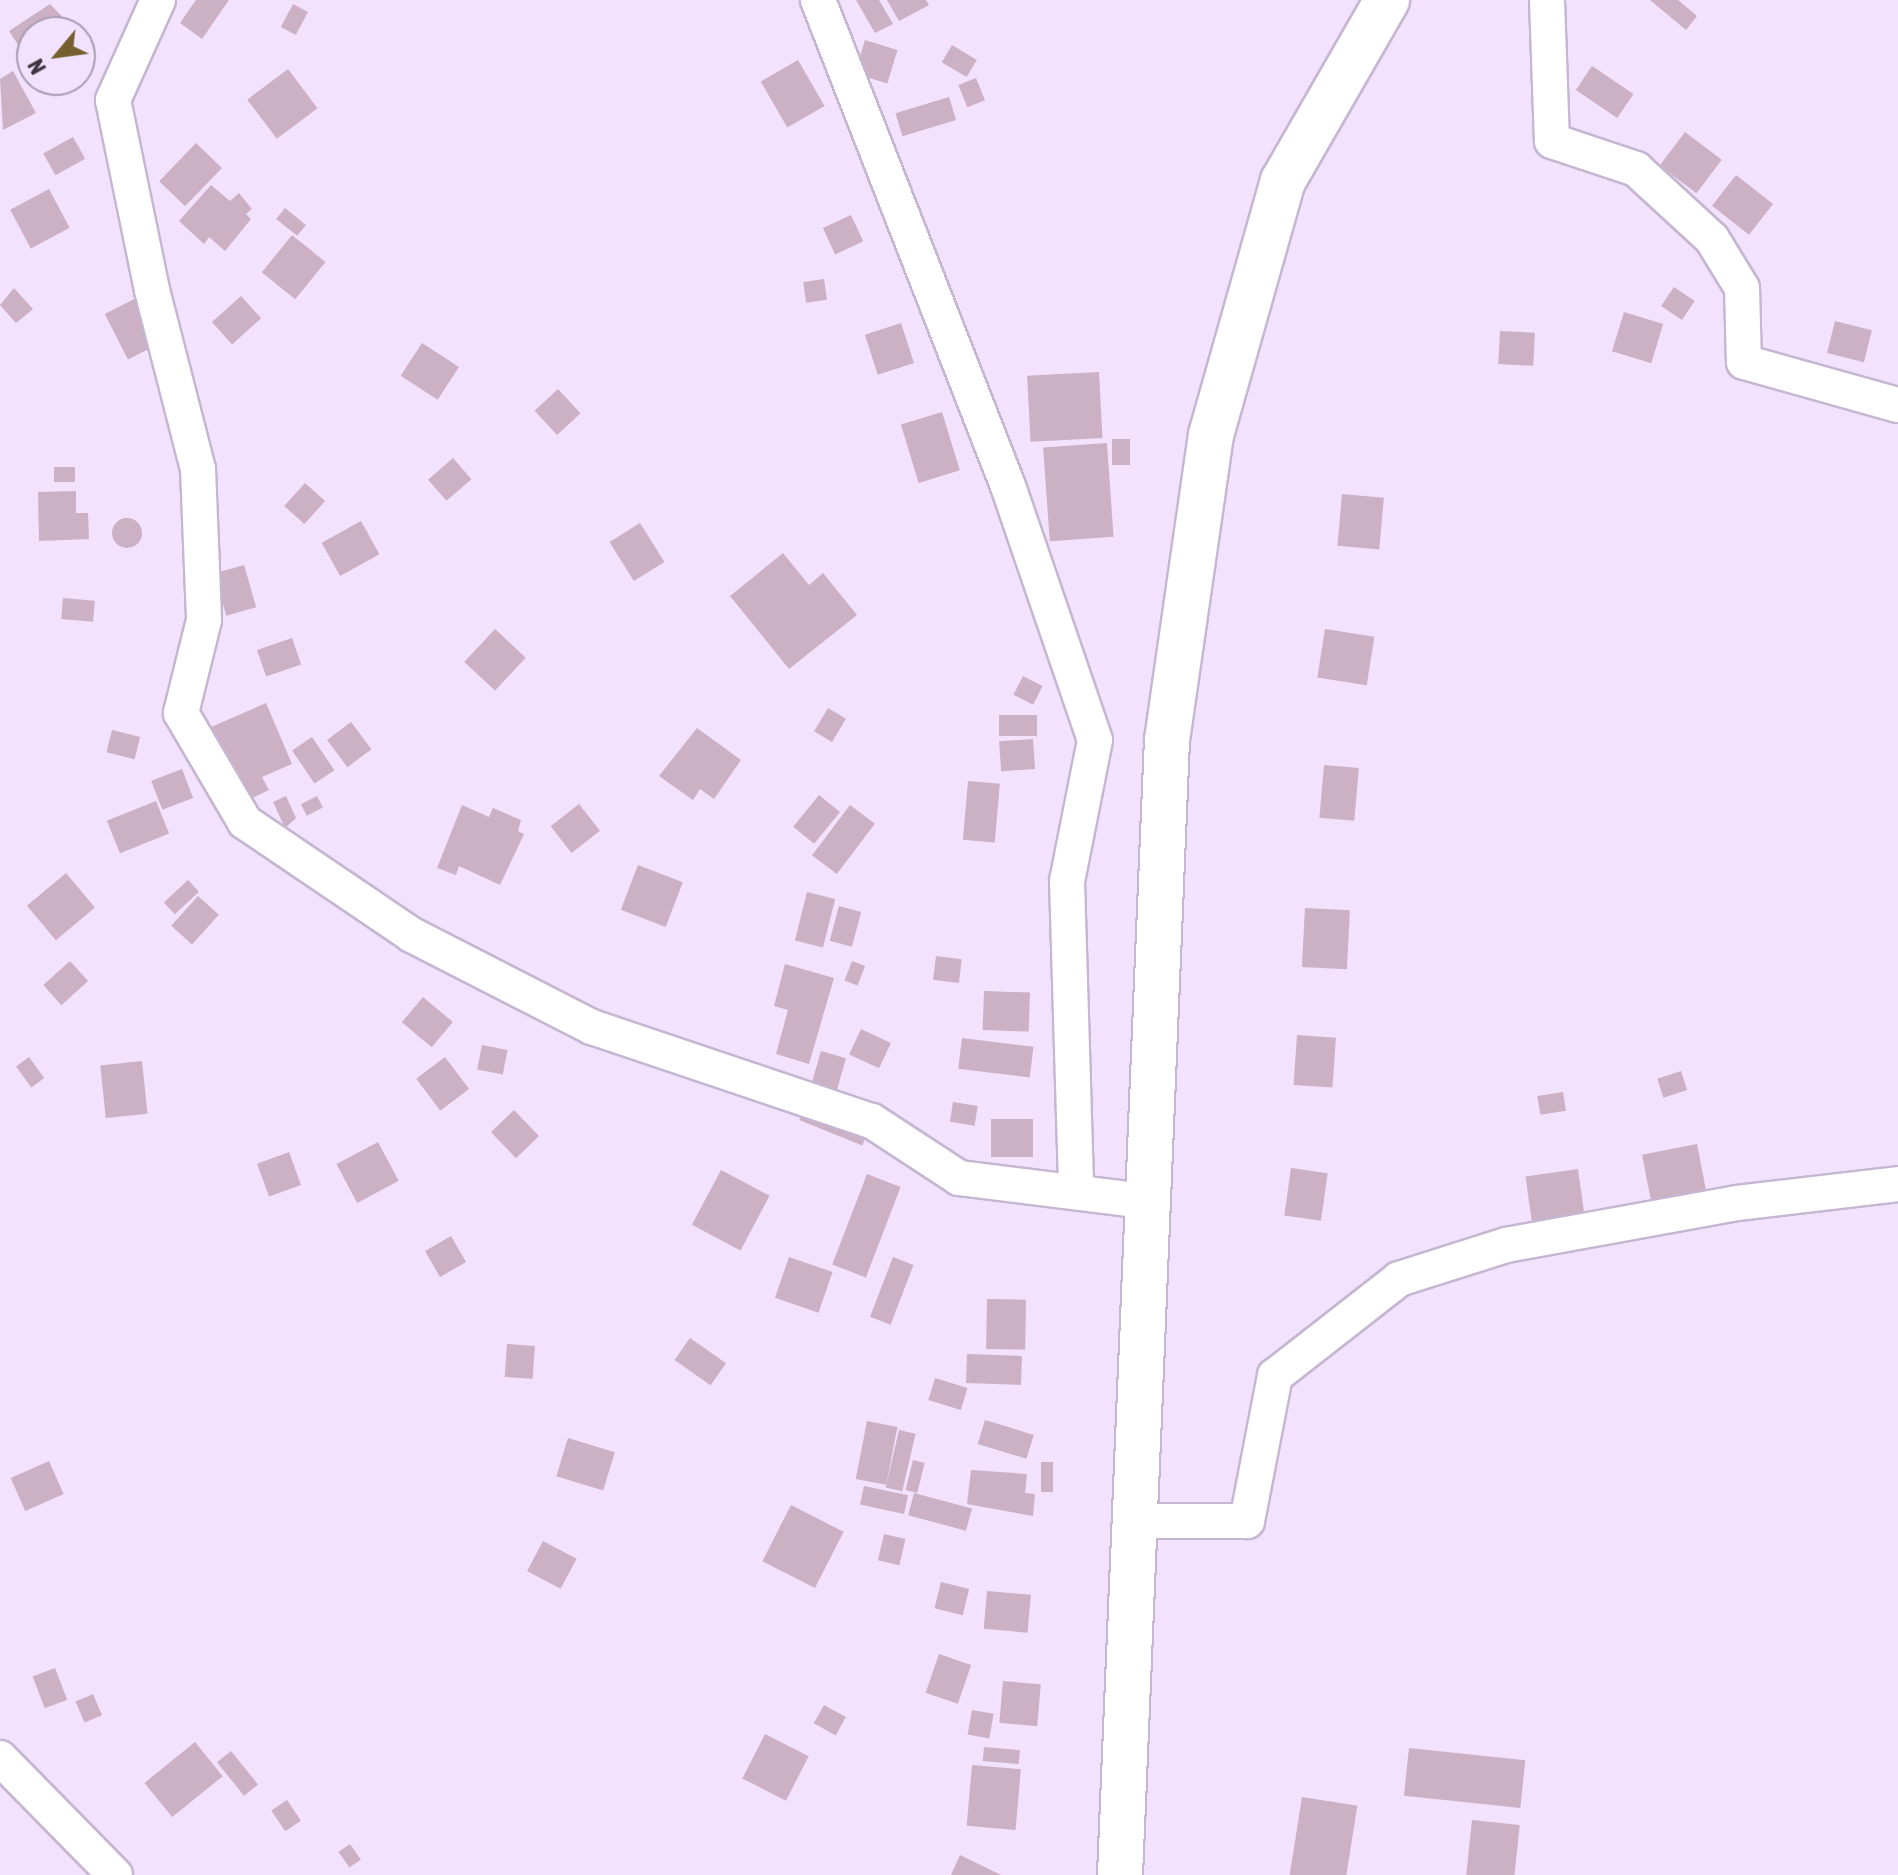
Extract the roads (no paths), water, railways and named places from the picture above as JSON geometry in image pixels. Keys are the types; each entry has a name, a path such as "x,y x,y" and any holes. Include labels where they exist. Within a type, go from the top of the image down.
{"street":[{"path":"158,0 113,100 152,290 198,469 204,620 181,713 245,822 412,935 592,1027 872,1121 959,1178 1151,1202"},
{"path":"818,0 1008,486 1095,740 1067,881 1076,1192"},
{"path":"1120,1875 1151,1202 1167,740 1211,435 1283,181 1387,0"},
{"path":"1547,0 1552,141 1636,169 1712,239 1742,288 1744,362 1898,405"},
{"path":"1136,1521 1247,1521 1275,1376 1399,1279 1506,1245 1737,1203 1898,1184"},
{"path":"0,1758 115,1875"}]}
